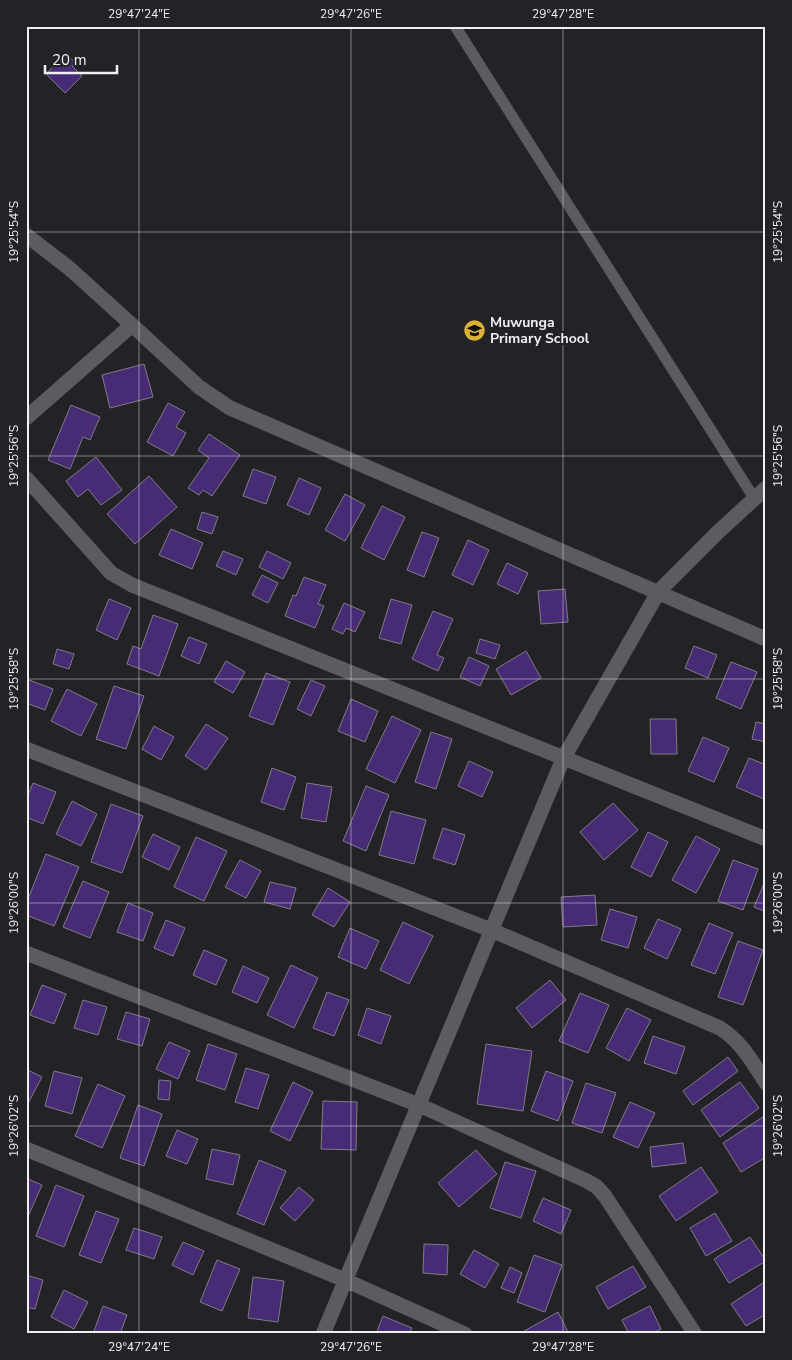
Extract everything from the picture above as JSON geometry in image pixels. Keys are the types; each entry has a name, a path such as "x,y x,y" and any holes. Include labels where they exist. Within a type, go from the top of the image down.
{"street":[{"path":"26,235 69,268 199,388 230,408 766,639"},
{"path":"26,418 132,325"},
{"path":"26,478 111,572 126,582 766,839"},
{"path":"323,1334 563,759 659,592 760,493"},
{"path":"26,749 492,930 720,1028 733,1036 742,1046 766,1083"},
{"path":"26,953 419,1105 587,1181 597,1187 605,1196 695,1334"},
{"path":"26,1149 345,1280 465,1334"}],"lane":[{"path":"454,26 760,493"}],"building":[{"path":"66,54 76,63 72,66 82,76 65,93 46,74"},
{"path":"144,364 153,397 110,408 102,375"},
{"path":"168,403 185,412 176,427 186,433 173,456 147,442"},
{"path":"71,405 100,417 90,440 83,437 70,469 48,460"},
{"path":"209,434 240,455 212,496 203,490 199,495 188,488 209,458 198,450"},
{"path":"96,457 122,490 101,505 88,489 78,497 66,481"},
{"path":"253,469 276,477 266,504 243,496"},
{"path":"149,476 177,507 135,544 107,514"},
{"path":"299,478 321,488 309,515 287,505"},
{"path":"345,494 365,505 345,541 325,530"},
{"path":"382,506 405,517 384,560 361,548"},
{"path":"202,512 218,517 212,534 197,529"},
{"path":"171,529 203,543 192,569 159,555"},
{"path":"422,532 439,538 424,577 407,570"},
{"path":"468,540 489,550 473,585 452,575"},
{"path":"223,551 243,559 236,575 216,566"},
{"path":"267,551 291,563 283,579 259,567"},
{"path":"507,563 528,573 518,594 497,584"},
{"path":"262,575 278,583 268,603 252,595"},
{"path":"304,577 326,585 318,604 324,606 315,628 285,616 293,595 296,596"},
{"path":"565,589 568,622 541,624 538,591"},
{"path":"109,599 131,608 117,640 96,630"},
{"path":"391,599 412,605 401,644 379,638"},
{"path":"344,603 365,612 355,632 346,628 343,634 332,629"},
{"path":"433,611 453,619 437,655 444,658 438,671 412,659"},
{"path":"153,615 178,624 159,676 127,664 133,646 141,649"},
{"path":"189,637 207,644 199,664 181,656"},
{"path":"480,639 500,645 495,659 476,653"},
{"path":"694,646 717,655 708,678 685,668"},
{"path":"57,649 74,654 69,669 53,664"},
{"path":"526,651 541,678 511,695 496,669"},
{"path":"469,657 489,666 480,686 460,677"},
{"path":"226,661 245,672 233,693 214,682"},
{"path":"731,662 757,672 741,709 716,698"},
{"path":"266,673 290,682 273,725 249,716"},
{"path":"29,680 53,689 45,710 26,703 26,688"},
{"path":"311,680 325,686 311,716 297,709"},
{"path":"114,686 144,696 126,749 96,739"},
{"path":"67,689 97,704 81,736 51,721"},
{"path":"351,699 378,711 365,742 338,731"},
{"path":"392,716 421,730 395,783 366,769"},
{"path":"650,719 676,719 677,754 651,754"},
{"path":"756,722 766,724 766,742 752,739"},
{"path":"206,724 228,738 206,770 185,756"},
{"path":"154,726 174,737 161,760 142,749"},
{"path":"431,732 452,739 436,789 415,782"},
{"path":"703,737 729,748 714,782 688,771"},
{"path":"749,758 766,765 766,800 736,787"},
{"path":"469,761 493,772 482,797 458,786"},
{"path":"272,768 296,777 284,810 261,802"},
{"path":"33,783 56,792 43,824 26,817 26,800"},
{"path":"307,783 332,787 326,822 301,818"},
{"path":"366,786 389,795 366,851 343,841"},
{"path":"72,801 97,814 81,846 56,834"},
{"path":"613,803 638,830 604,860 580,832"},
{"path":"111,804 143,816 122,873 91,862"},
{"path":"391,811 426,820 414,864 379,855"},
{"path":"443,828 465,835 455,865 433,858"},
{"path":"648,832 668,842 651,877 631,867"},
{"path":"153,834 180,847 169,870 142,857"},
{"path":"696,836 720,849 696,893 672,880"},
{"path":"196,837 227,851 204,901 174,887"},
{"path":"46,854 79,867 54,926 26,915 26,904"},
{"path":"240,860 261,871 246,898 225,887"},
{"path":"733,860 758,869 743,910 718,901"},
{"path":"766,879 766,912 754,907"},
{"path":"83,881 109,892 90,938 63,927"},
{"path":"270,882 296,888 290,909 264,902"},
{"path":"328,888 350,902 334,927 312,915"},
{"path":"595,895 597,925 563,927 561,897"},
{"path":"128,903 153,913 143,941 117,932"},
{"path":"610,909 637,917 628,948 601,940"},
{"path":"658,919 681,929 667,959 644,948"},
{"path":"166,920 185,928 173,956 154,948"},
{"path":"403,922 433,936 409,984 380,970"},
{"path":"709,923 733,933 715,974 691,965"},
{"path":"350,928 379,941 366,969 338,957"},
{"path":"738,941 763,950 743,1005 718,997"},
{"path":"204,950 227,960 216,985 193,975"},
{"path":"291,965 318,978 294,1028 267,1015"},
{"path":"243,966 269,978 257,1003 232,992"},
{"path":"550,980 566,1000 532,1028 516,1008"},
{"path":"42,985 66,994 54,1024 30,1015"},
{"path":"327,992 349,1000 334,1036 313,1028"},
{"path":"580,993 609,1005 588,1053 559,1041"},
{"path":"83,1000 107,1007 98,1035 74,1028"},
{"path":"367,1008 391,1016 381,1044 358,1035"},
{"path":"627,1008 651,1020 629,1061 606,1048"},
{"path":"126,1012 150,1019 142,1046 117,1039"},
{"path":"653,1036 685,1047 676,1074 644,1063"},
{"path":"169,1042 190,1051 178,1079 156,1069"},
{"path":"208,1044 237,1054 225,1090 196,1080"},
{"path":"486,1044 532,1051 523,1111 477,1104"},
{"path":"728,1057 738,1071 693,1105 683,1091"},
{"path":"246,1068 269,1075 258,1109 235,1102"},
{"path":"26,1069 42,1077 26,1107"},
{"path":"54,1071 82,1078 72,1114 45,1106"},
{"path":"546,1071 573,1081 558,1121 531,1111"},
{"path":"159,1080 171,1081 169,1100 158,1099"},
{"path":"293,1082 313,1092 290,1141 270,1131"},
{"path":"740,1082 759,1108 720,1137 701,1110"},
{"path":"586,1083 616,1093 602,1133 572,1123"},
{"path":"98,1084 125,1096 102,1148 75,1136"},
{"path":"323,1101 357,1102 356,1150 321,1149"},
{"path":"630,1102 655,1113 638,1148 613,1137"},
{"path":"138,1105 162,1114 144,1166 120,1158"},
{"path":"766,1115 766,1157 741,1172 723,1143"},
{"path":"177,1130 198,1139 187,1164 166,1156"},
{"path":"683,1143 686,1163 652,1167 650,1147"},
{"path":"212,1149 240,1155 233,1185 206,1179"},
{"path":"476,1150 497,1174 459,1207 438,1183"},
{"path":"259,1160 286,1171 264,1225 237,1214"},
{"path":"505,1162 536,1171 521,1218 490,1208"},
{"path":"701,1167 718,1192 676,1221 659,1196"},
{"path":"26,1178 42,1185 26,1221"},
{"path":"56,1185 84,1196 64,1247 36,1236"},
{"path":"299,1187 314,1200 295,1221 280,1208"},
{"path":"543,1198 571,1210 561,1234 533,1221"},
{"path":"96,1211 119,1219 101,1263 79,1255"},
{"path":"715,1213 732,1241 706,1256 690,1228"},
{"path":"134,1228 162,1237 154,1259 126,1250"},
{"path":"750,1237 766,1261 729,1283 714,1259"},
{"path":"183,1242 204,1251 193,1275 172,1265"},
{"path":"424,1244 448,1245 447,1275 423,1273"},
{"path":"474,1250 499,1264 485,1288 460,1274"},
{"path":"534,1255 562,1265 545,1312 517,1302"},
{"path":"217,1260 240,1269 222,1311 200,1302"},
{"path":"633,1266 646,1287 608,1309 596,1287"},
{"path":"510,1267 522,1273 514,1293 501,1288"},
{"path":"26,1275 43,1280 35,1309 26,1307"},
{"path":"253,1277 284,1281 278,1322 248,1318"},
{"path":"766,1281 766,1314 746,1326 731,1304"},
{"path":"64,1290 88,1302 74,1329 51,1317"},
{"path":"103,1306 127,1315 120,1334 93,1334"},
{"path":"650,1306 661,1329 651,1334 629,1334 622,1320"},
{"path":"558,1312 569,1334 519,1334"},
{"path":"383,1316 412,1328 409,1334 376,1334"}],"place":[{"name":"Muwunga Primary School","path":"474,330"}]}
